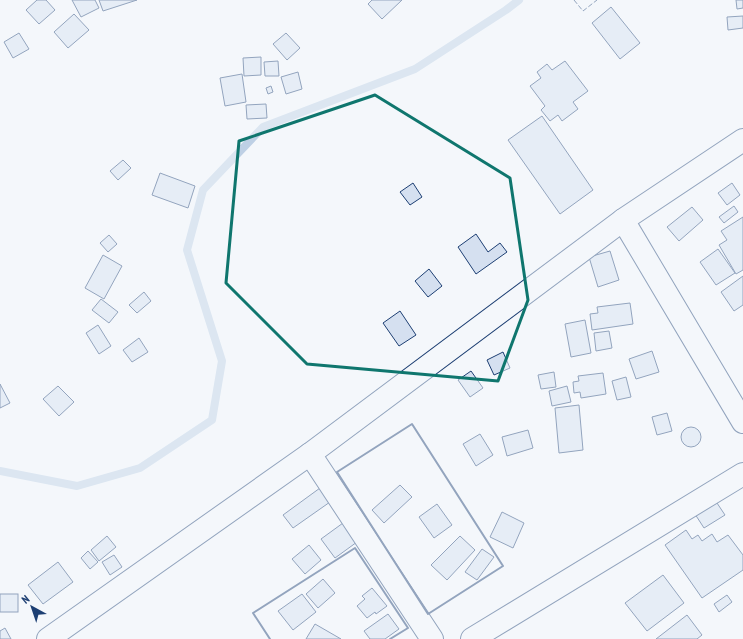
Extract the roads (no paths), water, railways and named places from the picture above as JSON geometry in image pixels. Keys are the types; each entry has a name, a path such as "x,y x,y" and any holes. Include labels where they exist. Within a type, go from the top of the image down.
{"street":[{"path":"48,639 310,454 623,220 743,140"},
{"path":"623,220 743,422"},
{"path":"310,454 432,639"},
{"path":"472,639 743,474"}],"waterway":[{"path":"0,471 77,486 140,468 212,420 222,361 187,250 203,190 263,127 415,69 519,0"}]}
